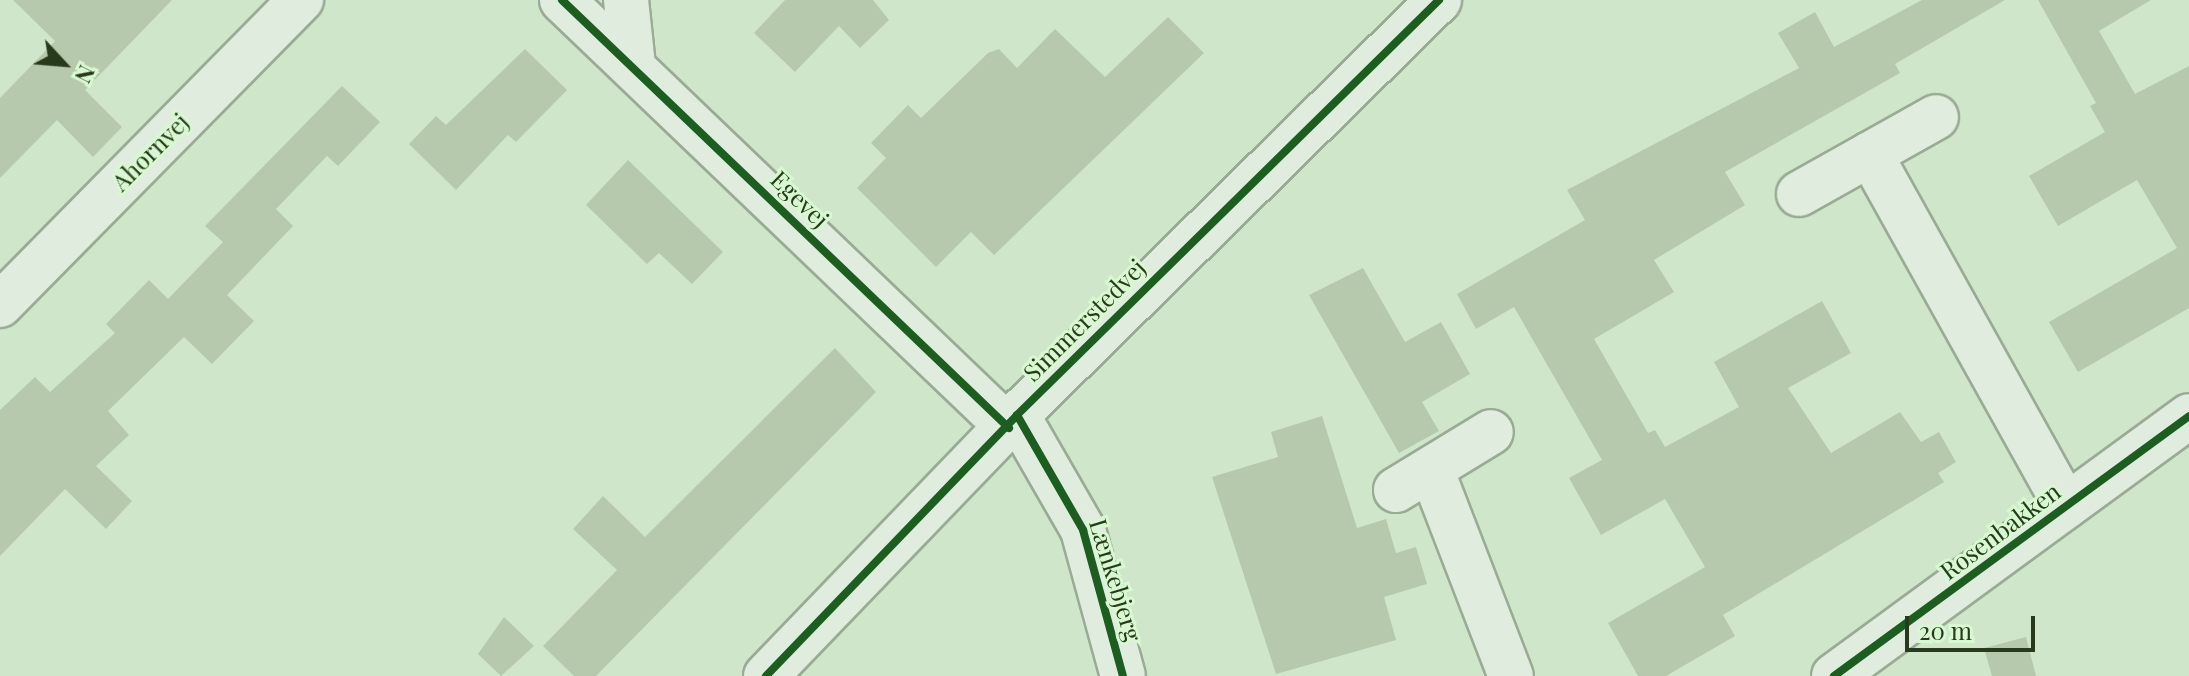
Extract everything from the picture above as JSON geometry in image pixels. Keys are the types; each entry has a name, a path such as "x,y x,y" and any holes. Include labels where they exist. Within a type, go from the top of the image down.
{"street":[{"name":"Ahornvej","path":"0,305 301,0"},
{"name":"Egevej","path":"562,0 1013,422"},
{"path":"626,0 633,66"},
{"name":"Simmerstedvej","path":"766,676 1013,422 1439,0"},
{"path":"1799,194 1936,117"},
{"name":"Rosenbakken","path":"1870,154 2066,506"},
{"name":"Rosenbakken","path":"1834,676 2189,416"},
{"name":"Lænkebjerg","path":"1013,422 1083,530 1123,676"},
{"path":"1491,432 1413,480 1511,676"}],"building":[{"path":"13,0 172,0 85,90 122,127 93,157 57,120 0,178 0,98 55,41"},
{"path":"785,0 873,0 889,20 860,48 839,26 795,72 754,33"},
{"path":"1922,0 2005,0 1895,64 1900,73 1725,172 1745,205 1654,260 1674,292 1594,339 1648,433 1655,430 1665,447 1739,407 1714,362 1822,301 1851,353 1788,388 1831,453 1900,412 1921,442 1939,432 1956,462 1938,473 1944,482 1723,615 1735,636 1666,676 1638,676 1608,623 1705,567 1665,499 1601,535 1569,478 1602,460 1514,307 1476,329 1457,294 1585,220 1567,190 1799,68 1778,33 1815,12 1834,47"},
{"path":"2038,0 2151,0 2099,31 2135,94 2189,66 2189,308 2078,372 2049,322 2177,248 2137,180 2058,226 2029,176 2105,132 2090,106 2096,103"},
{"path":"1168,17 1204,53 994,255 971,232 936,267 857,188 886,158 871,143 908,105 921,118 988,53 999,49 1017,68 1055,29 1105,77"},
{"path":"525,49 567,90 516,142 508,135 456,190 409,144 436,116 446,125"},
{"path":"342,86 380,122 338,166 327,156 276,209 293,226 227,295 254,321 212,364 184,337 108,411 129,435 96,466 132,501 106,529 65,489 0,556 0,410 35,377 50,392 115,333 106,324 149,280 168,299 223,242 205,226"},
{"path":"628,160 723,252 692,284 659,253 647,264 586,205"},
{"path":"1363,268 1405,342 1441,322 1470,374 1422,402 1439,431 1399,453 1309,295"},
{"path":"835,348 876,392 596,676 574,676 543,646 617,570 573,529 603,496 645,537"},
{"path":"1322,416 1357,528 1386,519 1396,553 1416,547 1427,584 1384,597 1396,640 1276,674 1212,477 1278,457 1271,432"},
{"path":"504,617 534,646 501,676 478,654"},
{"path":"2026,637 2036,676 1992,676 1984,648"}],"cycle path":[{"path":"562,0 1009,428"},
{"path":"766,676 1017,415 1439,0"},
{"path":"1017,415 1083,530 1123,676"},
{"path":"1834,676 2189,416"}]}
